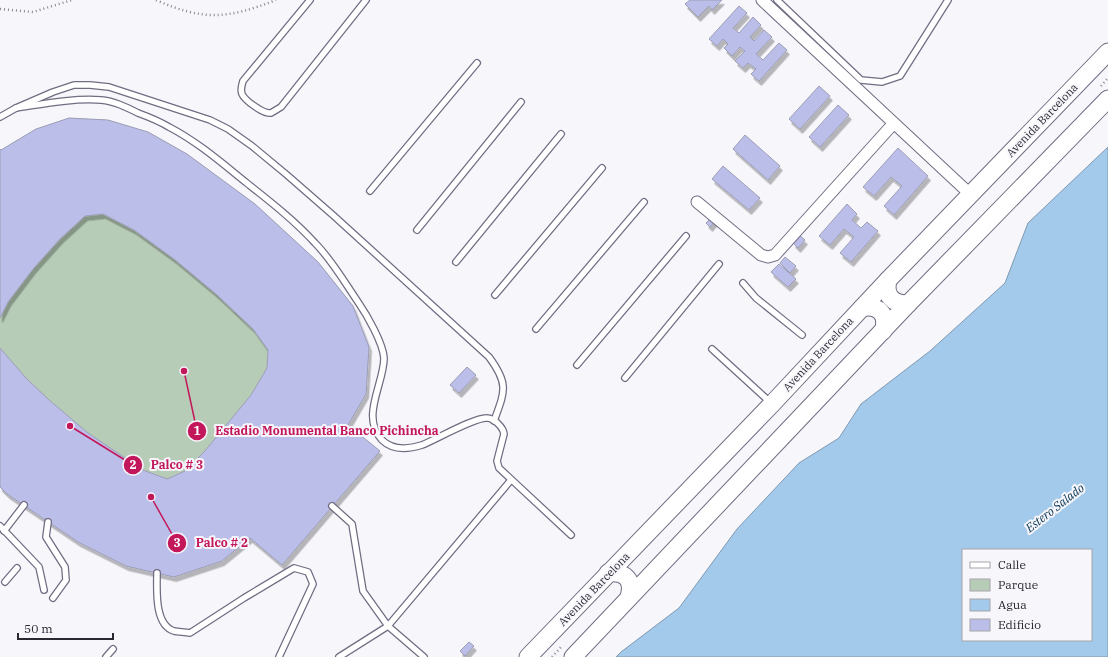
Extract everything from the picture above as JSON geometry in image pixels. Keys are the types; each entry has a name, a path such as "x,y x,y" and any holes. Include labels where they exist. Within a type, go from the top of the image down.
{"main road":[{"name":"Avenida Barcelona","path":"528,657 772,404 970,194 1108,52"},
{"path":"573,657 908,304 1108,98"},
{"path":"888,280 887,291 890,297 894,301 901,304 908,304"},
{"path":"862,308 869,306 876,308 882,314 885,319 883,332"},
{"path":"628,554 626,561 628,568 632,573 644,577 650,575"},
{"path":"608,573 615,572 622,574 627,578 631,591 629,597"}],"street":[{"path":"762,0 893,124 970,194"},
{"path":"697,202 760,255 768,258 775,255 893,124"}],"lane":[{"path":"310,0 243,81 240,88 245,99 264,112 272,113 283,104 366,0"},
{"path":"777,0 861,80 882,82 900,76 948,0"},
{"path":"370,191 477,63"},
{"path":"0,117 16,108 53,92 74,85 90,85 109,87 210,120 228,129 252,146 317,200 488,358 497,368 503,381 502,398 494,421"},
{"path":"16,108 66,101 101,100 117,103 169,127 195,143 283,212 316,243 360,305 383,349 384,358 373,409 373,421 378,436 391,447 415,447 422,446 475,420 485,418 494,421 502,428 504,434 498,456 498,465 502,472 571,535"},
{"path":"417,230 521,102"},
{"path":"456,262 561,134"},
{"path":"495,295 602,168"},
{"path":"536,330 644,202"},
{"path":"577,365 686,236"},
{"path":"625,378 719,264"},
{"path":"743,283 756,298 802,335"},
{"path":"712,349 772,404"},
{"path":"339,657 388,626 512,480"},
{"path":"24,506 2,528 39,566 44,590"},
{"path":"332,506 352,524 363,591 388,626 424,657"},
{"path":"48,522 46,536 65,567 66,580 53,598"},
{"path":"5,582 17,568"},
{"path":"157,573 157,600 162,621 172,631 190,633 294,568 308,572 313,584 279,657"},
{"path":"106,657 112,649"}],"path":[{"path":"0,9 33,12 72,0"},
{"path":"156,0 191,13 212,16 246,11 276,0"}],"green space":[{"path":"69,118 108,120 148,132 187,154 255,204 318,262 353,306 369,347 366,394 348,425 380,451 282,565 250,538 222,561 174,577 126,566 78,542 7,494 0,487 0,149 1,150 36,129"}],"water":[{"name":"Estero Salado","path":"1108,147 1108,657 616,657 679,608 737,529 799,463 839,438 861,404 930,351 1005,283 1028,223"}],"building":[{"path":"690,0 722,0 712,10 709,6 698,17 685,4"},
{"path":"739,6 747,13 733,28 739,33 753,17 761,25 750,37 754,41 764,30 772,37 756,54 763,60 779,43 787,50 759,81 751,74 756,69 748,63 743,68 735,61 745,51 740,47 732,56 724,48 728,44 723,39 717,46 709,39"},
{"path":"819,86 830,96 800,129 789,119"},
{"path":"838,105 849,115 820,147 809,137"},
{"path":"69,118 108,120 148,132 187,154 255,204 318,262 353,306 369,347 366,394 348,425 380,451 282,565 250,538 222,561 174,577 126,566 78,542 7,494 0,487 0,348 26,378 88,433 143,470 167,479 185,471 204,452 251,395 267,368 268,350 253,329 216,294 174,259 134,230 103,214 85,216 60,239 33,269 8,302 0,318 0,149 1,150 36,129"},
{"path":"745,135 780,166 768,180 733,149"},
{"path":"898,148 928,176 894,215 884,206 902,186 891,177 874,196 863,187"},
{"path":"723,166 760,198 749,210 712,179"},
{"path":"847,204 857,214 852,220 861,228 867,222 878,231 851,262 840,253 854,237 844,229 830,245 819,236"},
{"path":"713,216 717,219 710,227 706,223"},
{"path":"799,235 805,240 798,248 793,243"},
{"path":"785,257 796,266 790,273 780,263"},
{"path":"779,264 796,279 788,287 771,272"},
{"path":"467,367 476,375 459,393 450,385"},
{"path":"469,642 474,646 465,656 460,651"}],"place":[{"name":"Estadio Monumental Banco Pichincha","path":"184,371"},
{"name":"Palco # 3","path":"70,426"},
{"name":"Palco # 2","path":"151,497"}]}
